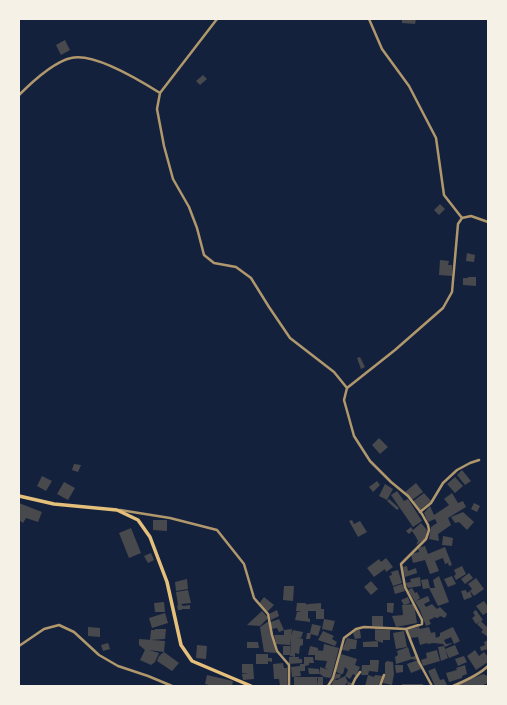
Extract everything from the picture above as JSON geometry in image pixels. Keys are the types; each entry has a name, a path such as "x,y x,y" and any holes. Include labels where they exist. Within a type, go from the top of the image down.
{"main road":[{"path":"19,496 54,504 117,510 138,520 150,537 167,582 181,645 192,661 248,685"}],"street":[{"path":"217,19 160,93 157,109 164,146 173,179 189,206 197,228 204,255 214,263 236,267 251,278 290,338 334,372 347,388"},
{"path":"369,19 382,50 408,86 436,138 444,195 462,218"},
{"path":"19,95 56,64 72,58 91,59 126,73 160,93"},
{"path":"328,686 333,678 344,638 356,629 364,627 406,629 422,624 420,614 405,587 401,564 426,539 429,530 428,524 422,514 408,496 391,482 370,461 354,436 344,400 347,388 395,350 443,308 452,292 458,224 462,218 471,216 488,222"},
{"path":"420,512 431,503 443,483 457,470 479,460"},
{"path":"117,510 170,518 217,530 244,564 254,598 268,614 277,651 289,665 289,686"},
{"path":"19,646 44,629 59,625 74,632 100,655 118,666 172,686"},
{"path":"406,629 419,662 432,686"},
{"path":"453,686 466,680 488,666"},
{"path":"352,686 360,672"},
{"path":"380,686 384,675"}],"building":[{"path":"402,19 416,19 415,24 402,23"},
{"path":"65,40 70,50 61,55 56,45"},
{"path":"203,75 207,79 200,85 196,81"},
{"path":"440,204 445,209 439,215 434,210"},
{"path":"467,253 475,255 474,262 466,261"},
{"path":"440,260 449,261 448,265 452,265 452,276 439,275"},
{"path":"476,277 476,286 463,285 463,278"},
{"path":"360,357 365,367 361,369 357,358"},
{"path":"379,438 388,447 380,454 372,445"},
{"path":"74,464 81,465 78,472 72,470"},
{"path":"462,470 471,481 465,485 457,475"},
{"path":"42,476 52,481 46,491 37,486"},
{"path":"455,477 463,486 455,493 447,484"},
{"path":"377,481 380,485 373,492 369,487"},
{"path":"64,482 75,488 68,500 57,494"},
{"path":"416,483 423,492 412,500 405,492"},
{"path":"385,484 393,489 387,500 379,496"},
{"path":"397,491 404,501 408,499 422,521 413,527 391,495"},
{"path":"424,493 431,501 420,510 412,502"},
{"path":"452,493 458,503 463,501 466,507 448,518 451,525 438,534 439,541 429,539 431,527 437,523 435,519 428,522 424,513 430,506 434,515 449,505 444,499"},
{"path":"389,499 399,508 397,510 387,501"},
{"path":"19,503 42,512 38,522 26,518 23,523 19,520"},
{"path":"474,503 480,506 477,512 471,509"},
{"path":"463,512 474,522 467,530 459,522 455,523 451,517"},
{"path":"153,520 167,520 167,531 153,530"},
{"path":"352,520 354,524 360,521 367,532 358,537 349,521"},
{"path":"421,523 427,530 425,539 416,545 418,541 412,531 409,534 406,531 411,527 413,530"},
{"path":"131,528 141,553 129,558 119,533"},
{"path":"443,536 453,538 452,546 442,545"},
{"path":"425,546 428,554 445,547 452,565 449,566 448,563 445,564 443,558 435,561 439,571 430,574 425,560 413,563 411,554 419,552 418,548"},
{"path":"151,553 154,560 148,563 144,556"},
{"path":"386,558 393,567 386,572 385,569 374,577 367,568 379,559 381,562"},
{"path":"407,566 408,571 416,568 417,573 405,577 403,567"},
{"path":"462,566 466,574 456,580 454,570"},
{"path":"398,570 402,583 393,586 389,576 392,575 391,572"},
{"path":"469,573 473,578 465,584 461,579"},
{"path":"439,576 449,602 438,606 429,588 423,589 421,580 428,579 430,588 435,588 433,580"},
{"path":"452,576 456,584 448,587 444,579"},
{"path":"420,577 421,586 408,588 405,583 411,582 410,579"},
{"path":"476,578 484,589 474,596 470,591 472,589 468,584"},
{"path":"187,579 188,589 176,591 175,582"},
{"path":"371,581 378,589 371,595 364,587"},
{"path":"402,584 405,591 395,594 393,587"},
{"path":"284,586 294,586 293,601 283,600"},
{"path":"412,588 415,593 417,592 420,598 416,601 428,596 430,601 424,604 426,607 432,604 437,609 440,607 447,614 445,618 440,616 438,618 433,617 434,618 429,620 431,624 426,626 420,610 408,590"},
{"path":"188,590 191,603 181,604 183,606 190,605 190,609 178,610 176,592"},
{"path":"466,590 467,593 470,591 472,597 464,600 461,591"},
{"path":"264,597 274,605 267,612 259,604"},
{"path":"408,597 410,603 404,605 401,600"},
{"path":"484,601 488,607 488,612 483,615 476,606"},
{"path":"164,602 165,612 155,612 154,603"},
{"path":"297,603 305,603 308,605 321,603 321,609 324,609 324,619 316,619 316,611 308,611 308,618 310,619 310,622 295,620 297,612 302,611 296,611"},
{"path":"387,603 394,603 393,613 387,612"},
{"path":"414,604 417,623 396,627 392,616 403,615 402,605"},
{"path":"277,610 279,616 271,620 269,614"},
{"path":"476,610 483,620 476,624 472,618 475,616 473,612"},
{"path":"262,611 268,618 260,626 247,625"},
{"path":"165,613 168,623 152,628 149,618"},
{"path":"372,616 383,616 383,627 372,626"},
{"path":"279,619 284,630 279,632 277,628 271,629 271,622"},
{"path":"324,619 335,621 332,631 322,629"},
{"path":"269,621 276,653 264,652 260,627"},
{"path":"481,621 488,627 488,637 481,632 483,630 477,624"},
{"path":"312,624 321,626 318,636 311,634 310,639 306,639 307,633 310,633"},
{"path":"88,627 100,628 100,637 88,636"},
{"path":"419,627 420,629 429,627 431,633 435,632 436,638 440,636 440,633 453,627 460,641 454,644 451,637 444,640 446,644 453,643 445,647 443,644 433,643 420,645 418,637 410,638 407,630"},
{"path":"166,629 165,639 150,640 151,630"},
{"path":"292,629 290,645 276,644 274,635 284,635 284,630"},
{"path":"375,629 390,630 390,640 383,640 383,643 375,640"},
{"path":"293,630 303,632 301,638 296,637 303,639 303,645 300,646 299,654 295,653 295,657 290,656 291,636"},
{"path":"356,630 360,630 361,638 355,639 353,633"},
{"path":"323,631 334,636 332,639 337,642 335,646 318,640"},
{"path":"404,631 407,647 396,649 393,633"},
{"path":"347,638 357,640 356,649 350,649 349,651 342,650"},
{"path":"139,639 165,641 164,652 149,650 159,653 155,662 151,665 140,660 145,650 139,645"},
{"path":"488,640 488,649 481,651 480,647 485,645 484,642"},
{"path":"378,641 378,647 363,647 363,642"},
{"path":"247,642 258,642 259,648 247,648"},
{"path":"108,643 110,649 103,651 101,645"},
{"path":"324,644 339,648 331,678 324,677 320,674 320,667 329,670 325,668 327,661 315,660 315,655 308,655 310,646 318,648 318,650 316,650 323,651"},
{"path":"197,645 207,646 206,659 196,658"},
{"path":"455,645 459,654 449,658 445,649"},
{"path":"283,646 290,646 290,655 283,655"},
{"path":"444,646 448,658 441,661 438,647"},
{"path":"408,647 411,657 416,656 417,660 412,659 396,664 395,657 398,655 397,651"},
{"path":"437,650 440,661 423,666 421,660 427,658 426,653"},
{"path":"475,650 479,656 484,652 488,657 488,662 476,670 467,656"},
{"path":"164,652 179,663 172,671 157,661 159,656"},
{"path":"256,654 268,654 268,658 272,658 272,662 268,661 268,664 256,664"},
{"path":"341,654 357,659 355,665 360,667 356,676 353,674 350,679 345,676 348,670 345,667 343,674 336,672"},
{"path":"464,656 467,662 458,666 455,659"},
{"path":"289,657 299,657 299,659 302,659 302,663 289,664"},
{"path":"304,657 313,657 314,663 309,663 309,665 305,666 305,671 300,671 301,676 292,677 291,667 304,664"},
{"path":"370,660 379,660 378,672 369,671 368,675 361,675 362,665 370,665"},
{"path":"418,660 421,669 411,673 407,664"},
{"path":"387,661 393,662 394,674 392,685 383,683 385,663"},
{"path":"283,663 284,668 287,668 287,686 280,686 279,679 274,679 273,664"},
{"path":"242,664 253,664 254,679 243,680 242,674 249,674 242,673"},
{"path":"395,665 403,665 403,672 396,673"},
{"path":"465,665 467,674 462,676 462,678 449,682 446,673 457,670 456,668"},
{"path":"308,668 319,669 320,674 309,674"},
{"path":"435,668 440,680 444,679 447,685 435,686 428,671"},
{"path":"336,674 341,674 340,678 334,679"},
{"path":"483,674 488,676 488,683 481,686 455,686"},
{"path":"207,675 233,681 232,686 213,686 205,684"},
{"path":"368,675 374,677 375,675 383,676 378,686 365,686"},
{"path":"345,676 348,682 344,686 331,686 334,679 337,680"},
{"path":"294,677 323,677 323,685 294,686"},
{"path":"348,682 352,683 352,686 347,686"},
{"path":"402,684 423,684 423,686 402,686"}]}
